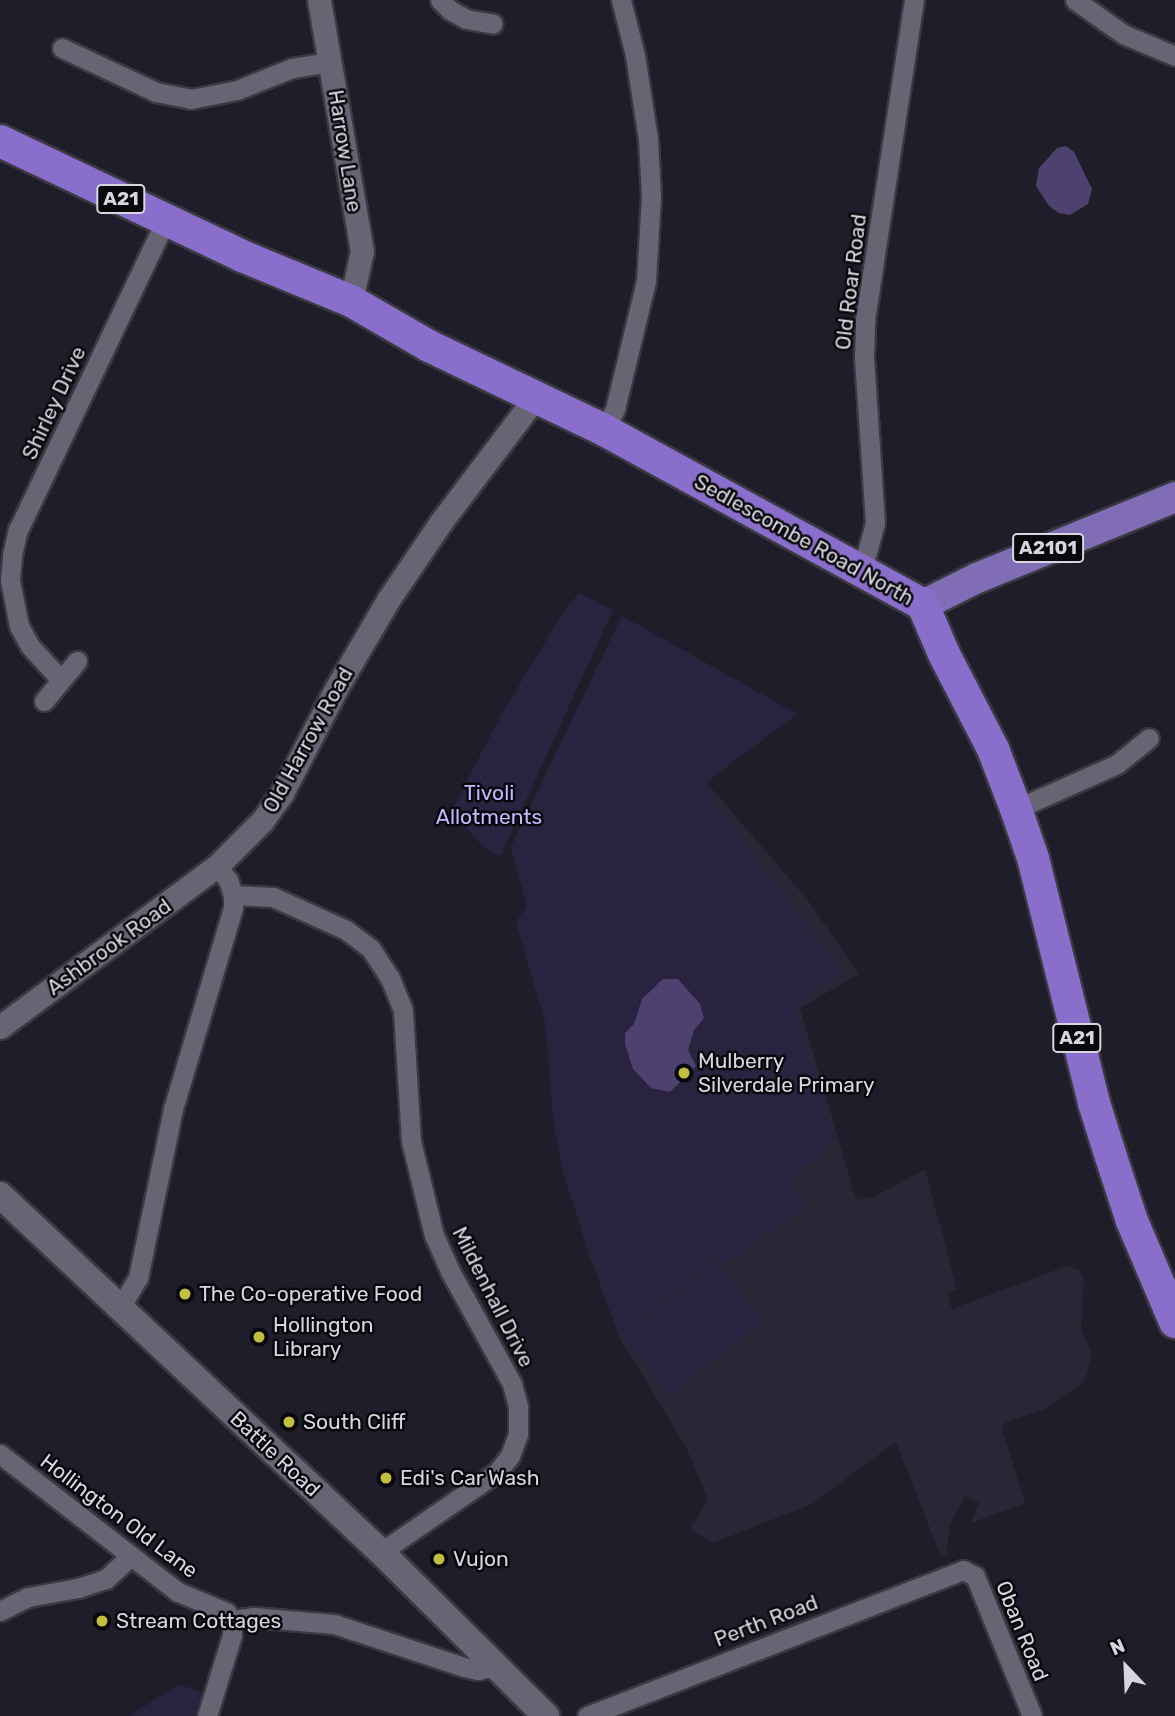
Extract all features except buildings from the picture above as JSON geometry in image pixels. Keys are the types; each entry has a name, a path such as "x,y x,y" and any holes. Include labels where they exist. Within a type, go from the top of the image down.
{"highway":[{"name":"Sedlescombe Road North","path":"0,141 242,256 351,301 389,326 534,399 604,430 923,605 944,654 993,749 1016,809 1033,858 1097,1114 1132,1222 1175,1322"}],"main road":[{"name":"A2101","path":"923,605 977,578 1175,497"},
{"name":"Battle Road","path":"0,1195 381,1552 546,1716"}],"street":[{"name":"Harrow Lane","path":"318,0 362,251 351,301"},
{"path":"440,0 450,10 466,19 493,24"},
{"path":"604,430 615,409 646,281 651,196 643,103 621,0"},
{"name":"Old Roar Road","path":"862,570 876,523 864,356 865,320 914,0"},
{"path":"1075,0 1123,34 1174,54"},
{"path":"62,48 156,92 191,99 237,90 292,68 330,62"},
{"name":"Shirley Drive","path":"61,680 30,646 19,626 11,589 12,555 18,530 166,220"},
{"name":"Old Harrow Road","path":"217,866 262,821 282,793 337,687 388,600 534,399"},
{"path":"44,701 77,661"},
{"path":"1016,809 1117,764 1149,738"},
{"path":"121,1306 138,1278 173,1109 229,925 233,895 228,880 217,866"},
{"name":"Ashbrook Road","path":"0,1027 217,866"},
{"name":"Mildenhall Drive","path":"233,895 273,897 346,930 372,949 390,978 403,1011 411,1141 434,1235 450,1271 512,1384 518,1407 518,1434 510,1456 497,1472 381,1552"},
{"name":"Hollington Old Lane","path":"0,1454 178,1592 226,1612 232,1620"},
{"path":"0,1611 28,1597 78,1588 106,1578 131,1556"},
{"name":"Perth Road","path":"587,1716 963,1570"},
{"name":"Oban Road","path":"963,1570 975,1576 1032,1716"},
{"path":"207,1716 232,1635 232,1620 253,1617 334,1624 464,1667 478,1670 495,1665"}],"shaded area":[{"path":"1066,146 1074,152 1092,189 1088,204 1070,215 1059,213 1049,206 1036,186 1039,168 1057,148"},
{"name":"Mulberry Silverdale Primary","path":"622,616 797,714 706,782 807,899 859,974 800,1008 856,1200 876,1196 925,1169 957,1289 947,1293 952,1309 1067,1266 1079,1270 1084,1277 1081,1328 1092,1354 1084,1382 1045,1409 1006,1422 1002,1429 1025,1503 971,1522 979,1502 965,1496 949,1527 947,1555 941,1557 896,1442 810,1505 712,1543 690,1529 708,1500 686,1447 619,1337 589,1254 563,1171 554,1126 545,1021 516,922 527,906 511,847"},
{"path":"663,979 678,979 700,1004 704,1018 694,1030 688,1050 696,1066 670,1092 651,1088 633,1069 625,1044 625,1033 634,1024 642,999"}],"green space":[{"name":"Tivoli Allotments","path":"579,593 613,610 501,855 495,854 474,838 453,808 501,715 562,614"},
{"path":"622,616 797,714 706,782 718,808 839,967 835,976 805,997 796,1010 835,1138 815,1163 813,1161 787,1183 807,1207 723,1265 716,1257 619,1337 563,1171 554,1126 545,1021 516,922 527,906 511,847"},
{"path":"716,1261 764,1320 671,1396 623,1337"},
{"path":"179,1684 203,1693 201,1716 129,1716"}],"place":[{"name":"Mulberry Silverdale Primary","path":"684,1073"},
{"name":"The Co-operative Food","path":"185,1294"},
{"name":"Hollington Library","path":"259,1337"},
{"name":"South Cliff","path":"289,1422"},
{"name":"Edi's Car Wash","path":"386,1478"},
{"name":"Vujon","path":"439,1559"},
{"name":"Stream Cottages","path":"102,1621"}]}
